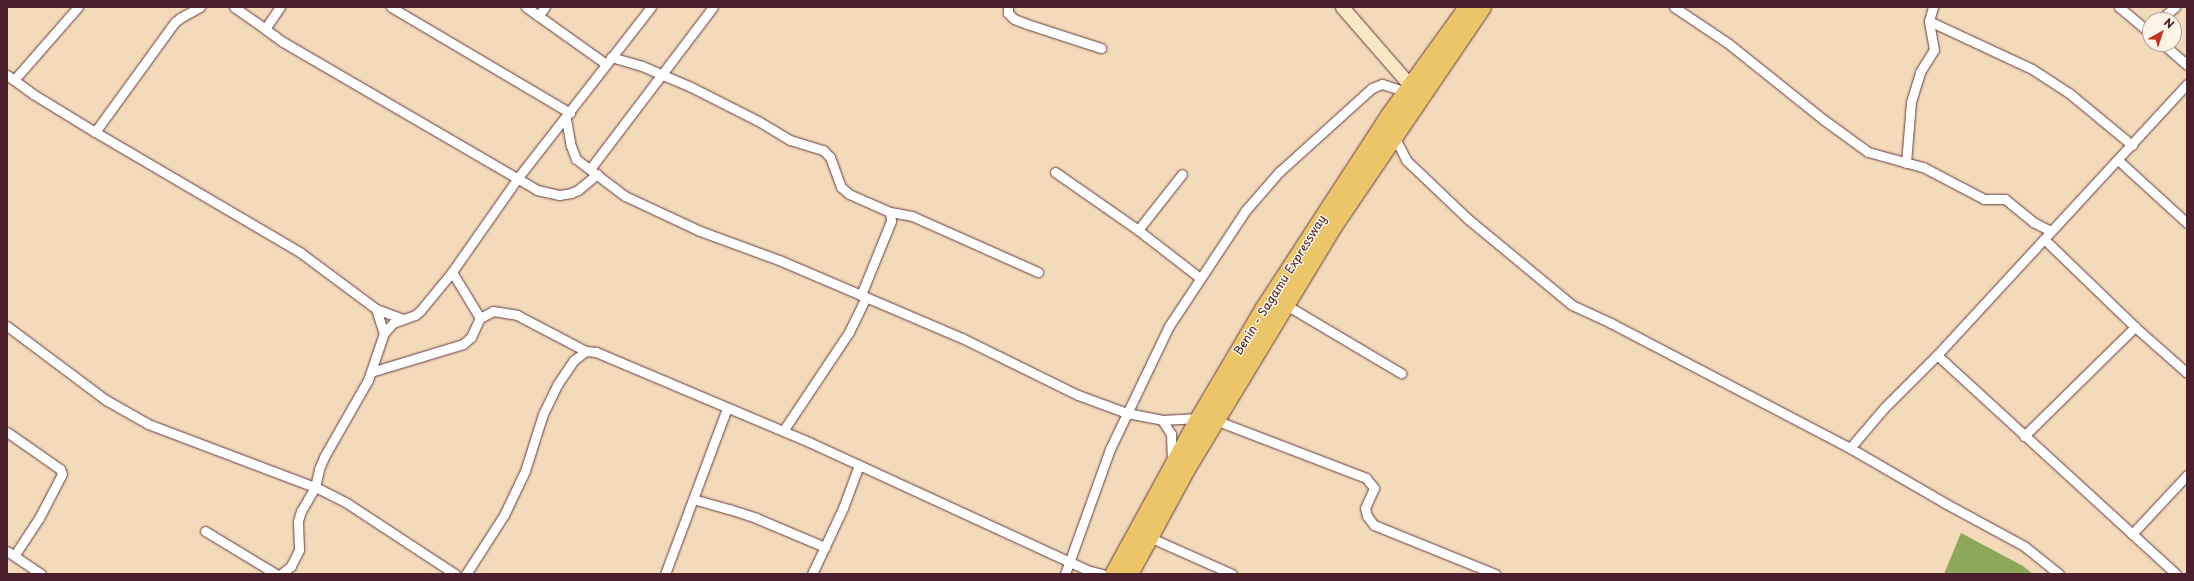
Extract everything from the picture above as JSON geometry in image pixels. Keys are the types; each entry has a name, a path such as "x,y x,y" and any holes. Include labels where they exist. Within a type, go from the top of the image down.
{"highway":[{"name":"Benin - Sagamu Expressway","path":"1113,574 1172,466 1207,419 1263,309 1388,116 1412,92 1467,7"},
{"path":"1129,574 1187,467 1207,419 1286,305 1333,226 1394,136 1412,92 1482,7"}],"street":[{"path":"78,7 11,77 33,94 95,132 301,253 376,309 403,319"},
{"path":"95,132 170,28 180,18 200,7"},
{"path":"234,7 283,42 517,179 537,190 559,195 578,190 593,172 662,75 713,7"},
{"path":"265,29 280,7"},
{"path":"391,7 568,116"},
{"path":"526,7 608,60 662,75 760,122 790,140 823,150 830,157 840,187 855,197 890,212 912,216 1038,272"},
{"path":"538,16 545,7"},
{"path":"282,574 291,566 299,550 298,521 301,511 315,487 324,457 354,408 371,372 384,334 393,323 415,316 452,272 517,179 568,116 608,60 651,7"},
{"path":"1008,7 1008,13 1021,22 1101,48"},
{"path":"1342,7 1412,92"},
{"path":"1674,7 1729,44 1824,120 1868,152 1923,167 1977,197 1984,199 2005,200 2034,222 2051,231"},
{"path":"1906,163 1911,102 1920,72 1934,50 1929,21 1933,7"},
{"path":"2119,7 2142,25"},
{"path":"1929,21 2032,69 2069,93 2132,145"},
{"path":"2173,52 2187,64"},
{"path":"1065,574 1107,456 1169,326 1245,211 1279,172 1372,88 1382,84 1412,92"},
{"path":"1850,448 1884,408 1937,355 2187,84"},
{"path":"568,116 571,146 576,158 625,196 700,231 778,260 962,338 1078,395 1127,413 1162,420 1207,419 1366,478 1374,488 1366,508 1367,516 1374,525 1470,570 1495,574"},
{"path":"1394,136 1406,160 1468,219 1572,305 1611,323 1850,448 1943,502 2024,546 2059,574"},
{"path":"2118,160 2187,223"},
{"path":"1055,172 1138,230 1200,278"},
{"path":"1138,230 1182,174"},
{"path":"783,431 849,332 864,296 891,221 890,212"},
{"path":"2044,239 2134,327 2187,373"},
{"path":"452,272 480,318"},
{"path":"1286,305 1401,373"},
{"path":"376,309 384,334"},
{"path":"371,372 463,344 471,337 483,314 494,311 517,315 586,351 596,352 783,431 1087,570 1102,574"},
{"path":"7,326 106,400 148,424 315,487 347,503 455,574"},
{"path":"2024,436 2134,327"},
{"path":"466,574 504,515 525,471 543,414 557,385 574,360 586,351"},
{"path":"1937,355 2176,574"},
{"path":"665,574 727,408"},
{"path":"1162,420 1171,434 1172,466"},
{"path":"7,432 54,464 60,469 62,474 39,518 10,553 42,574"},
{"path":"812,574 843,508 859,465"},
{"path":"2132,534 2187,475"},
{"path":"693,499 729,508 825,547"},
{"path":"205,531 276,574"},
{"path":"1149,537 1232,574"}],"green space":[{"path":"1961,533 2023,566 2033,574 1944,574"}]}
